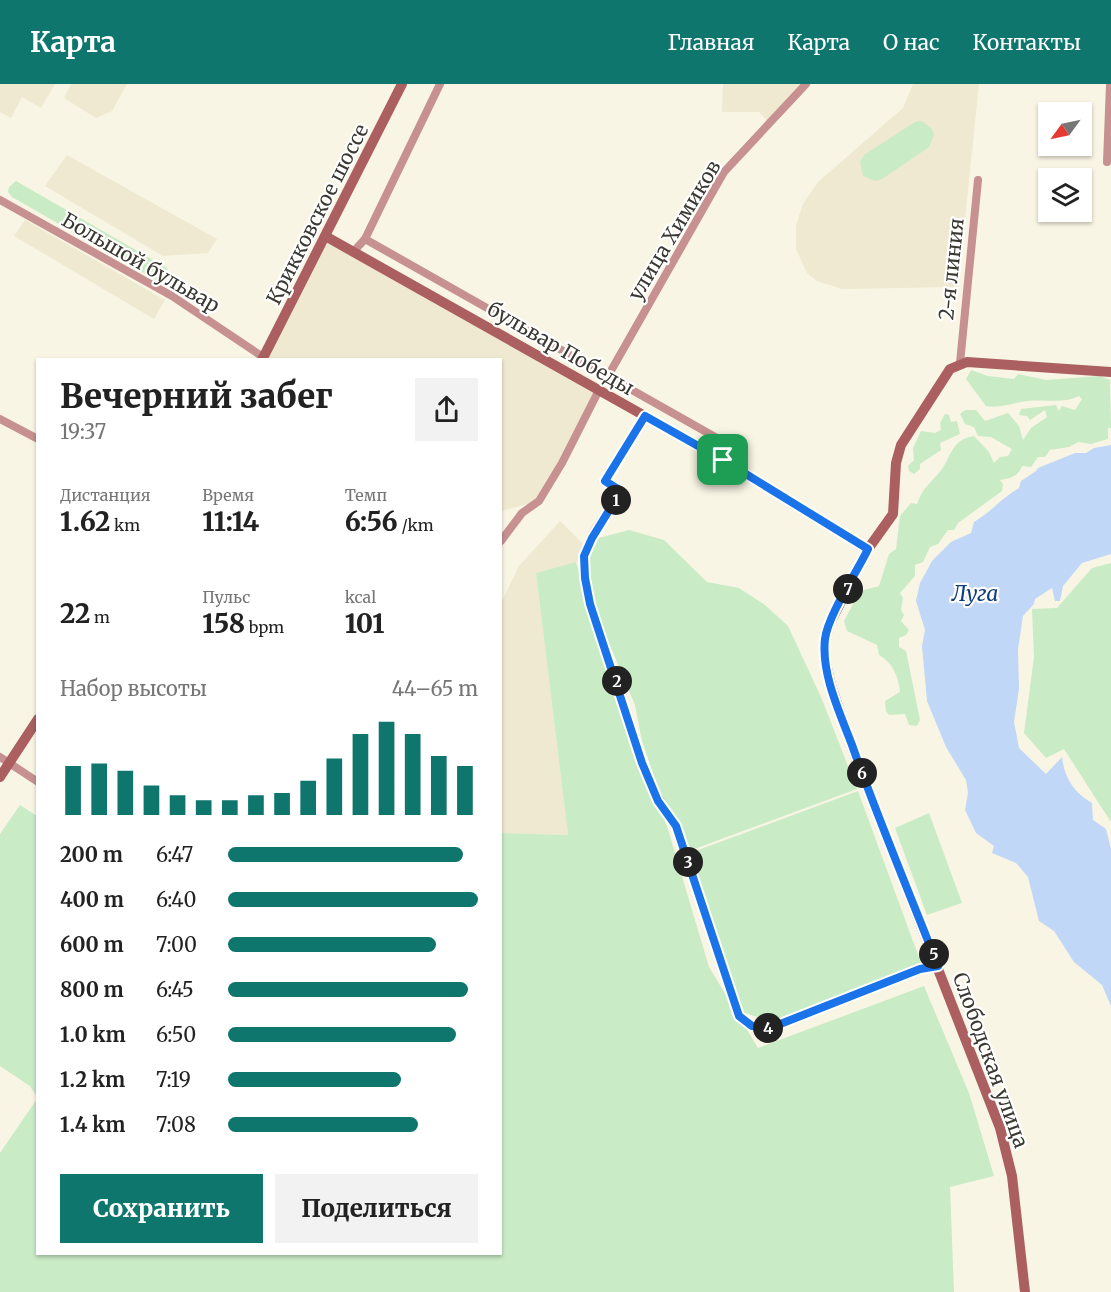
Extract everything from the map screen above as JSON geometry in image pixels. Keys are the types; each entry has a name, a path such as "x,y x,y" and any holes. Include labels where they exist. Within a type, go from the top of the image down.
{"street":[{"path":"260,358 394,84"},
{"name":"Крикковское шоссе","path":"260,358 327,237 402,84"},
{"path":"354,251 365,239 440,84"},
{"name":"улица Химиков","path":"608,376 724,172 806,84"},
{"path":"1107,162 1110,84"},
{"name":"2-я линия","path":"960,363 978,180"},
{"name":"Большой бульвар","path":"0,200 172,296 260,358"},
{"name":"бульвар Победы","path":"327,237 723,460 868,549"},
{"path":"365,239 731,446 723,460"},
{"path":"960,363 1111,372"},
{"name":"Слободская улица","path":"960,363 942,379 901,445 896,463 893,514 868,549 830,623 825,639 825,658 840,712 890,848 938,966 1006,1149 1018,1223 1024,1292"},
{"path":"502,540 522,513 539,501 562,463 600,390"},
{"path":"645,416 605,481 621,491 592,538 584,556 585,578 590,604 642,763 658,801 676,826 739,1016 752,1026 770,1028 920,969 938,966"},
{"path":"0,418 36,438"},
{"path":"0,777 36,722"},
{"path":"0,788 8,762 36,732"},
{"path":"8,762 36,781"}],"shaded area":[{"path":"0,84 55,84 41,108 22,97 11,118 0,112"},
{"path":"71,84 127,84 112,111 96,118 64,98"},
{"path":"723,84 806,84 769,123 759,112 722,112"},
{"path":"913,84 979,84 958,287 842,289 817,281 807,273 796,249 796,225 803,204 818,182 903,108"},
{"path":"67,155 217,239 208,253 163,256 45,186"},
{"path":"25,220 165,300 154,319 14,236"},
{"path":"327,237 599,390 539,501 502,511 502,358 264,358"},
{"path":"560,521 586,547 581,561 536,573 568,835 502,833 502,601 519,566"}],"green space":[{"path":"922,121 932,129 934,135 929,147 882,179 875,181 863,176 860,162 864,155 915,122"},
{"path":"16,181 167,268 168,276 158,281 12,197 8,192 9,187"},
{"path":"971,370 988,376 1014,379 1018,374 1046,380 1100,376 1110,380 1111,428 1108,428 1108,439 1091,444 1078,442 1069,447 1050,450 1045,457 1038,457 1031,467 1022,466 1014,476 1000,480 1003,484 1002,491 958,523 954,530 948,530 938,544 930,547 923,562 915,565 915,576 900,593 903,598 901,610 904,615 901,621 909,630 906,635 899,638 899,647 906,651 920,720 917,726 909,725 905,714 889,715 886,711 885,701 900,692 891,666 879,655 877,645 847,631 844,621 860,591 879,586 889,554 896,549 900,516 911,503 917,504 924,489 942,469 957,444 974,436 989,452 994,463 1000,457 1008,456 1012,449 991,437 978,436 974,427 965,424 960,414 965,410 976,410 985,421 1008,413 1019,426 1023,440 1031,428 1047,417 1045,410 1030,420 1027,416 1019,415 1021,409 1056,405 1059,411 1062,406 1075,410 1082,399 1079,396 1061,401 1028,401 1002,406 986,406 966,379"},
{"path":"945,414 949,415 951,422 957,421 960,434 940,443 941,450 920,464 920,469 914,474 909,471 908,466 914,460 913,448 921,431 935,433 941,430 940,423"},
{"path":"629,530 664,540 707,582 739,588 765,605 788,626 821,697 857,789 689,851 678,822 662,799 642,741 635,705 601,624 591,591 587,555 595,539"},
{"path":"576,562 642,763 667,826 709,967 758,1048 924,986 969,1093 994,1176 950,1187 954,1292 0,1292 0,1153 36,1100 36,1255 502,1255 502,833 568,835 536,573"},
{"path":"1111,563 1111,822 1064,749 1046,758 1024,733 1034,657 1032,609 1057,608 1092,568"},
{"path":"858,791 921,963 771,1022 740,1011 690,853"},
{"path":"20,805 36,815 36,1095 30,1086 0,1066 0,834"},
{"path":"929,813 962,903 927,915 895,828"}],"water":[{"name":"Луга","path":"1111,445 1111,554 1082,563 1063,586 1060,601 1055,601 1052,588 1035,599 1034,604 1023,616 1018,649 1019,689 1014,722 1019,748 1046,774 1062,757 1071,784 1092,803 1093,820 1106,829 1111,849 1111,1006 1102,985 1074,962 1054,931 1039,921 1028,877 1016,863 992,853 994,846 976,833 965,810 968,793 966,780 946,747 927,701 922,646 925,630 916,601 920,583 932,561 951,542 971,533 974,522 1019,488 1021,481 1038,468 1075,453 1086,453 1094,448"}],"route":[{"path":"645,416 723,460 868,549 830,623 825,639 825,658 831,685 856,759 938,966 920,969 770,1028 752,1026 739,1016 676,826 658,801 642,763 607,649 590,604 585,578 584,556 592,538 621,491 605,481 645,416"}]}
